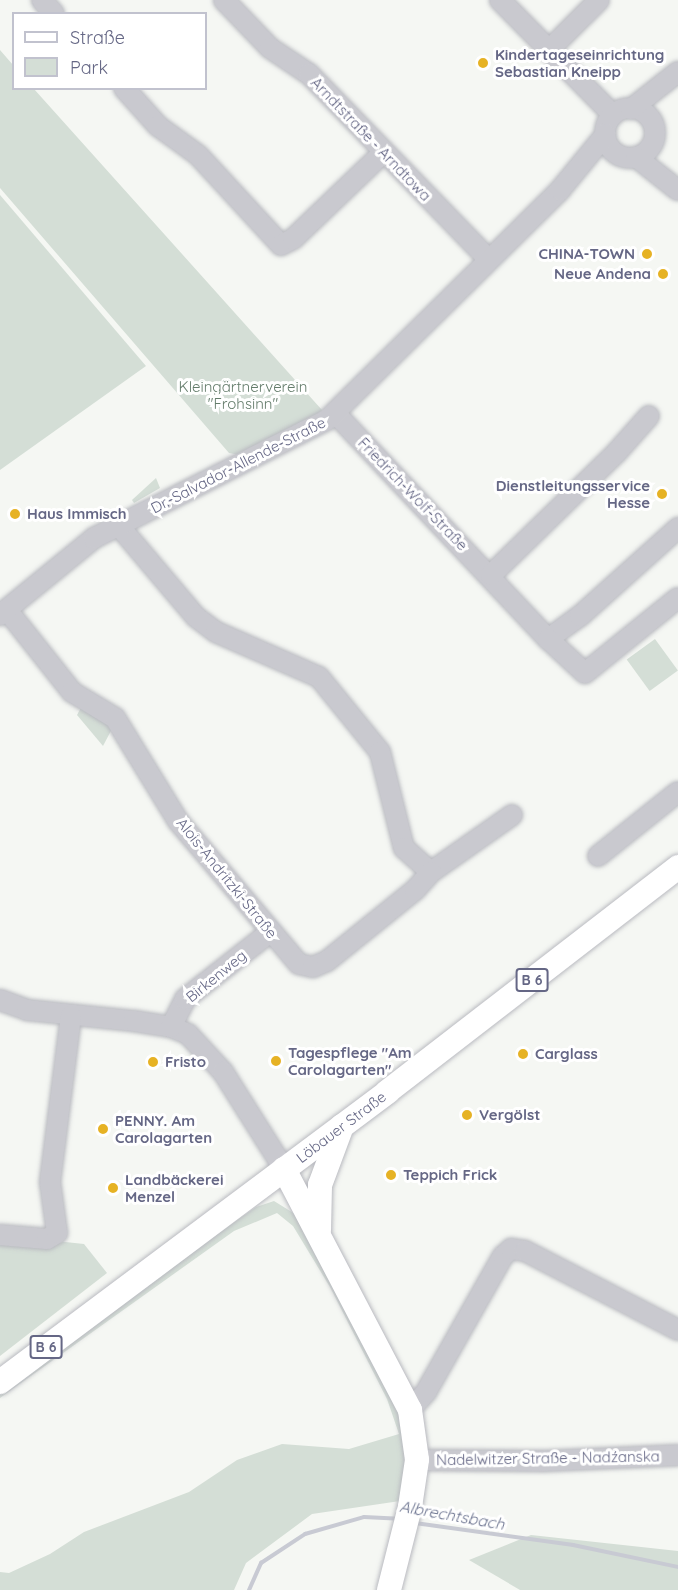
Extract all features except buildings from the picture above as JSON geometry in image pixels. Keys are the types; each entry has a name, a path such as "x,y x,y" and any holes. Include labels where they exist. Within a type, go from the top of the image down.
{"main road":[{"name":"Löbauer Straße","path":"0,1382 342,1126 678,867"},
{"path":"319,1230 320,1185 342,1126"},
{"path":"284,1169 319,1230 410,1410 417,1460 410,1507 390,1590"}],"street":[{"path":"42,0 52,12"},
{"name":"Arndtstraße - Arndtowa","path":"224,0 270,48 309,74 488,259"},
{"path":"500,0 550,49 622,112 642,111 653,122"},
{"path":"550,49 599,0"},
{"name":"Dr.-Salvador-Allende-Straße","path":"4,613 77,549 327,420 560,190 622,112 678,73"},
{"name":"Dr.-Salvador-Allende-Straße","path":"654,142 653,122 658,104 678,73"},
{"path":"125,90 158,126 198,155 280,245 293,239 383,153"},
{"path":"606,134 616,153 636,158 678,190"},
{"path":"636,158 648,151 654,142 678,190"},
{"name":"Dr.-Salvador-Allende-Straße","path":"560,190 616,153"},
{"name":"Friedrich-Wolf-Straße","path":"335,413 491,575 548,639 585,673 678,598"},
{"path":"491,575 617,452 649,416"},
{"path":"119,526 196,617 216,632 319,677 380,752 404,848 431,872"},
{"path":"548,639 580,616 678,528"},
{"name":"Alois-Andritzki-Straße","path":"4,613 72,692 115,718 178,821 299,964 320,965 415,890 431,872 512,815"},
{"path":"598,856 678,792"},
{"name":"Birkenweg","path":"171,1026 185,999 270,932"},
{"path":"0,1000 27,1010 171,1026 197,1041 212,1056 284,1169"},
{"path":"0,1235 47,1239 57,1233 50,1182 71,1016"},
{"path":"410,1410 426,1392 503,1256 511,1249 525,1251 678,1330"},
{"name":"Nadelwitzer Straße - Nadźanska","path":"417,1460 543,1461 678,1455"}],"green space":[{"name":"Kleingärtnerverein \"Frohsinn\"","path":"0,50 12,64 12,90 35,90 322,410 309,421 240,455 229,453 0,188"},
{"path":"0,195 146,366 0,470"},
{"path":"156,478 160,488 134,503 132,500"},
{"path":"655,639 678,671 650,691 627,660"},
{"path":"83,704 114,725 103,746 77,715"},
{"path":"274,1201 295,1214 396,1399 407,1464 400,1501 312,1514 246,1563 234,1590 0,1590 0,1572 9,1573 50,1554 84,1532 189,1492 237,1460 282,1444 349,1449 399,1434 387,1399 330,1287 293,1226 277,1213 234,1231 0,1398 0,1392 150,1281 256,1207"},
{"path":"0,1235 84,1244 107,1273 0,1356"},
{"path":"531,1535 678,1551 678,1590 520,1590 469,1560"}],"waterway":[{"name":"Albrechtsbach","path":"249,1590 261,1563 305,1534 364,1517 399,1519"},
{"name":"Albrechtsbach","path":"415,1523 573,1545 678,1567"}],"place":[{"name":"Kindertageseinrichtung Sebastian Kneipp","path":"483,63"},
{"name":"CHINA-TOWN","path":"647,254"},
{"name":"Neue Andena","path":"663,274"},
{"name":"Dienstleitungsservice Hesse","path":"662,494"},
{"name":"Haus Immisch","path":"15,514"},
{"name":"Carglass","path":"523,1054"},
{"name":"Tagespflege \"Am Carolagarten\"","path":"276,1061"},
{"name":"Fristo","path":"153,1062"},
{"name":"Vergölst","path":"467,1115"},
{"name":"PENNY. Am Carolagarten","path":"103,1129"},
{"name":"Teppich Frick","path":"391,1175"},
{"name":"Landbäckerei Menzel","path":"113,1188"}]}
